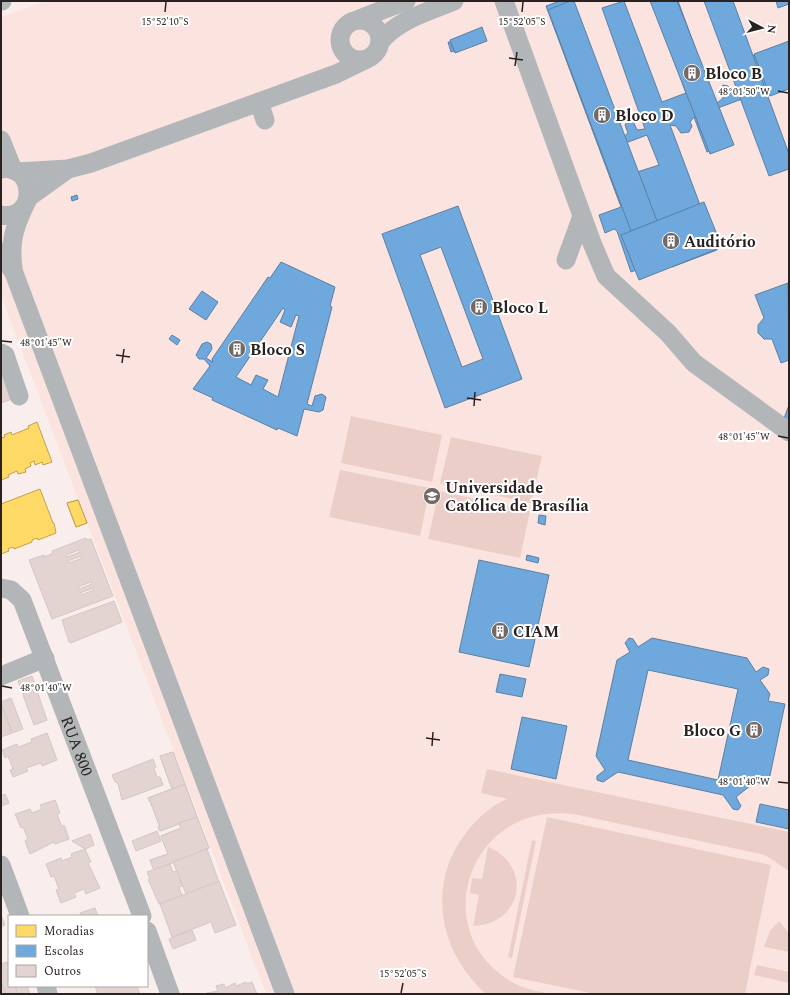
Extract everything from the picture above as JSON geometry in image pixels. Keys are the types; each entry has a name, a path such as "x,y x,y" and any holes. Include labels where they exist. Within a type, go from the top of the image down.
{"street":[{"path":"317,81 334,60 340,45 341,33 348,24 406,1"},
{"path":"10,170 68,169 91,163 336,74 367,59 376,52 380,42 398,25 454,1"},
{"path":"504,1 582,216 606,276 668,333 694,363 789,432"},
{"path":"359,19 370,22 378,30 380,42"},
{"path":"340,45 346,55 356,60 367,59"},
{"path":"259,102 265,120"},
{"path":"1,140 10,170 24,178 28,187 26,203 15,228 11,243 14,274"},
{"path":"1,215 9,217 68,169"},
{"path":"566,260 582,216"},
{"path":"1,252 14,274 285,994"},
{"path":"1,352 5,355 19,396"},
{"name":"RUA 800","path":"1,588 11,590 22,600 142,915"},
{"path":"1,676 45,658"},
{"path":"1,865 20,915"},
{"path":"148,934 170,994"}],"shaded area":[{"name":"Universidade Católica de Brasília","path":"46,1 789,1 789,994 266,994 1,296 1,17"},
{"path":"351,416 442,435 432,482 341,463"},
{"path":"451,437 542,456 531,503 440,483"},
{"path":"340,470 430,488 420,536 329,517"},
{"path":"439,491 530,511 520,558 428,539"},
{"path":"487,769 789,832 789,871 765,855 578,815 540,815 509,827 486,848 471,875 466,905 471,936 488,963 518,985 531,990 553,994 486,994 470,977 457,957 448,937 443,915 442,893 446,871 455,849 477,820 496,805 507,799 481,793"},
{"path":"547,817 771,865 745,994 595,994 513,977"},
{"path":"532,840 536,841 512,958 508,957"},
{"path":"488,847 502,856 512,867 516,880 516,893 512,905 503,916 490,923 473,926 479,895 470,893 472,878 482,879"},
{"path":"779,921 789,933 789,952 764,947 770,931"},
{"path":"757,965 789,972 789,983 754,975"}],"building: Moradias":[{"path":"37,422 52,462 43,465 42,462 35,465 34,461 30,463 31,466 25,469 26,472 18,474 17,471 8,475 9,477 1,480 1,438 5,437 4,435 11,432 12,435 29,428 28,426"},
{"path":"40,489 54,523 56,533 38,540 37,538 32,540 32,542 14,549 13,547 8,549 9,551 1,554 1,504"},
{"path":"78,500 87,523 76,527 67,503"},
{"path":"78,500 87,523 76,527 67,503"}],"building: Escolas":[{"path":"560,1 570,1 621,139 628,133 625,125 628,120 633,121 637,130 645,129 602,8 624,1 662,102 686,93 653,1 678,1 716,104 723,98 720,90 723,85 728,86 732,95 740,94 705,1 732,1 752,56 789,42 789,88 767,96 789,155 789,168 770,174 742,99 718,108 731,144 707,152 694,117 690,122 692,126 689,132 681,133 676,126 670,125 717,250 672,267 669,258 662,260 664,267 658,269 655,263 631,272 617,231 614,229 605,233 599,215 621,207 546,6","holes":["647,135 659,165 634,173 623,144"]},
{"name":"Bloco D","path":"570,1 574,1 657,221 631,231 548,10"},
{"name":"Bloco B","path":"650,1 677,1 734,145 710,154"},
{"path":"704,1 733,1 789,154 789,169 769,176"},
{"path":"776,1 789,1 789,4 778,8"},
{"path":"482,27 487,41 455,53 450,40"},
{"path":"789,41 789,89 770,96 754,54"},
{"path":"448,42 450,42 454,51 451,52"},
{"path":"77,195 78,199 72,201 71,197"},
{"name":"Auditório","path":"704,202 722,247 639,280 621,235"},
{"name":"Bloco L","path":"458,206 522,379 445,408 382,234","holes":["441,247 483,359 462,367 420,255"]},
{"name":"Bloco S","path":"281,262 335,287 330,306 332,307 307,404 312,406 315,396 322,394 326,397 323,410 319,412 304,409 297,436 278,428 277,430 212,400 213,398 193,389 210,366 204,359 199,359 196,355 202,344 207,342 211,344 212,349 206,358 213,362 212,359 268,277 270,278","holes":["283,308 285,310 280,322 291,327 296,315 299,316 278,397 263,389 268,380 256,375 251,385 236,377"]},
{"path":"788,283 789,360 781,363 772,339 764,339 758,333 758,325 764,318 755,295"},
{"path":"202,291 218,302 206,320 189,309"},
{"path":"172,335 180,340 177,345 169,339"},
{"path":"789,405 789,423 783,421"},
{"path":"539,515 546,516 545,525 538,523"},
{"path":"527,555 539,558 538,563 526,560"},
{"name":"CIAM","path":"479,560 549,575 529,667 459,652"},
{"name":"Bloco G","path":"629,638 633,639 638,647 652,638 747,658 756,672 763,667 769,669 768,675 760,680 770,694 768,701 785,704 768,785 755,782 736,797 741,806 738,810 733,809 723,795 618,772 603,782 597,780 597,776 605,770 596,756 617,660 630,652 625,643","holes":["648,670 738,689 718,780 628,760"]},
{"path":"500,674 526,679 522,697 496,692"},
{"path":"522,717 567,726 556,779 511,769"},
{"path":"760,804 789,810 789,829 756,822"}],"building: Outros":[{"path":"1,359 15,398 1,403"},
{"path":"86,538 87,540 91,539 113,596 52,619 29,560 44,555 45,557 53,553 52,551","holes":["79,550 80,552 67,557 66,555","81,556 82,558 69,563 68,561","91,582 92,584 79,589 78,587","93,588 94,590 81,595 80,593"]},
{"path":"114,601 122,622 71,643 69,642 62,620"},
{"path":"32,676 47,720 34,725 18,681"},
{"path":"11,698 23,729 12,733 1,704 1,702"},
{"path":"1,703 12,733 1,737"},
{"path":"47,733 57,760 42,766 41,763 26,768 28,771 13,777 10,770 13,769 8,756 5,758 2,750 17,744 18,747 32,742 31,739"},
{"path":"173,752 185,784 172,789 160,756"},
{"path":"173,752 185,784 172,789 160,756"},
{"path":"153,759 157,777 160,777 163,785 122,800 118,783 115,782 112,775"},
{"path":"185,784 197,817 160,831 158,827 160,827 148,798"},
{"path":"185,784 197,817 160,831 158,827 160,827 148,798"},
{"path":"5,794 9,803 1,806 1,796"},
{"path":"55,800 60,813 57,814 62,827 64,825 69,839 55,844 54,842 30,854 25,841 28,839 15,814 30,809 32,813 42,809 40,805"},
{"path":"197,817 209,848 154,870 150,860 168,854 161,836 181,828 179,823"},
{"path":"197,817 209,848 154,870 150,860 168,854 161,836 181,828 179,823"},
{"path":"157,831 161,841 136,851 132,841"},
{"path":"90,834 94,845 85,849 72,841"},
{"path":"85,849 91,862 88,863 100,888 86,894 84,889 74,893 76,897 61,903 56,890 59,889 54,876 51,877 46,864 61,858 62,861 72,857 71,854"},
{"path":"207,849 219,882 186,894 173,862"},
{"path":"170,864 173,872 177,871 182,886 179,887 182,896 159,904 148,879 150,879 147,872"},
{"path":"219,881 236,925 215,933 211,922 172,937 160,904"},
{"path":"95,908 98,915 81,915 80,913"},
{"path":"1,915 5,925 1,927"},
{"path":"192,930 196,940 173,949 169,939"},
{"path":"7,962 8,987 15,987 18,994 6,994 1,981 1,964"},
{"path":"1,981 6,994 1,994"},
{"path":"246,982 247,984 252,982 257,994 207,993 218,991 216,986 224,984 225,988 235,983 236,986"},
{"path":"15,987 27,987 30,994 18,994"},
{"path":"95,987 137,987 140,994 98,994"}],"place":[{"name":"Bloco B","path":"692,73"},
{"name":"Bloco D","path":"602,115"},
{"name":"Auditório","path":"671,241"},
{"name":"Bloco L","path":"479,307"},
{"name":"Bloco S","path":"237,349"},
{"name":"Universidade Católica de Brasília","path":"432,496"},
{"name":"CIAM","path":"500,631"},
{"name":"Bloco G","path":"754,730"}]}
